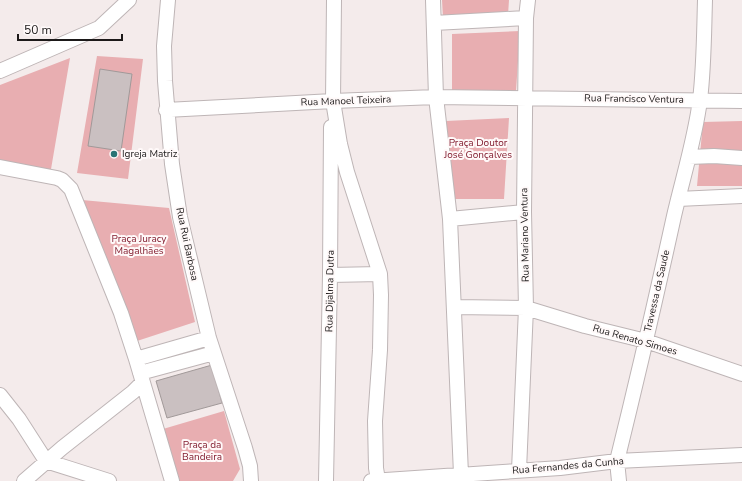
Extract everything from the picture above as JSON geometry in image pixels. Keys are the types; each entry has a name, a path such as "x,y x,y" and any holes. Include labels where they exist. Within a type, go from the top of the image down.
{"street":[{"path":"0,71 99,28 129,0"},
{"name":"Rua Rui Barbosa","path":"168,0 164,46 166,110 180,217 214,353 250,466 251,481"},
{"path":"334,0 332,101 347,172 380,274 382,295 375,421 374,481"},
{"path":"433,0 436,97 450,219 461,474"},
{"name":"Rua Mariano Ventura","path":"519,470 526,308 524,212 526,18 528,0"},
{"name":"Travessa da Saude","path":"619,481 617,461 689,157 700,100 704,48 705,0"},
{"path":"434,23 526,18"},
{"name":"Rua Manoel Teixeira","path":"166,110 436,97 526,98"},
{"name":"Rua Francisco Ventura","path":"526,98 742,100"},
{"name":"Rua Dijalma Dutra","path":"326,481 332,101"},
{"path":"689,157 714,156 742,158"},
{"path":"0,167 57,178 62,180 71,189 121,313 172,481"},
{"path":"678,199 742,196"},
{"path":"450,219 524,212"},
{"path":"330,275 380,274"},
{"name":"Rua Renato Simoes","path":"454,307 526,308 585,326 646,341 742,374"},
{"path":"136,359 210,338"},
{"path":"24,481 46,461 127,397 141,378 214,353"},
{"path":"0,394 19,419 46,461 109,481"},
{"name":"Rua Fernandes da Cunha","path":"374,481 461,474 493,477 519,470 560,468 617,461 742,455"}],"green space":[{"path":"442,0 509,0 508,15 443,18"},
{"path":"520,31 516,91 452,97 452,34"},
{"path":"97,56 143,59 128,179 77,173"},
{"path":"70,58 50,175 0,165 0,85"},
{"name":"Praça Doutor José Gonçalves","path":"509,118 504,199 455,199 446,121"},
{"path":"742,121 742,186 697,186 703,122"},
{"name":"Praça Juracy Magalhães","path":"82,200 169,208 195,322 137,341"},
{"name":"Praça da Bandeira","path":"224,411 240,469 233,481 179,481 163,429"}],"building":[{"path":"100,69 132,74 121,151 88,146"},
{"path":"212,365 222,403 167,418 156,381"}],"place":[{"name":"Igreja Matriz","path":"114,154"}]}
